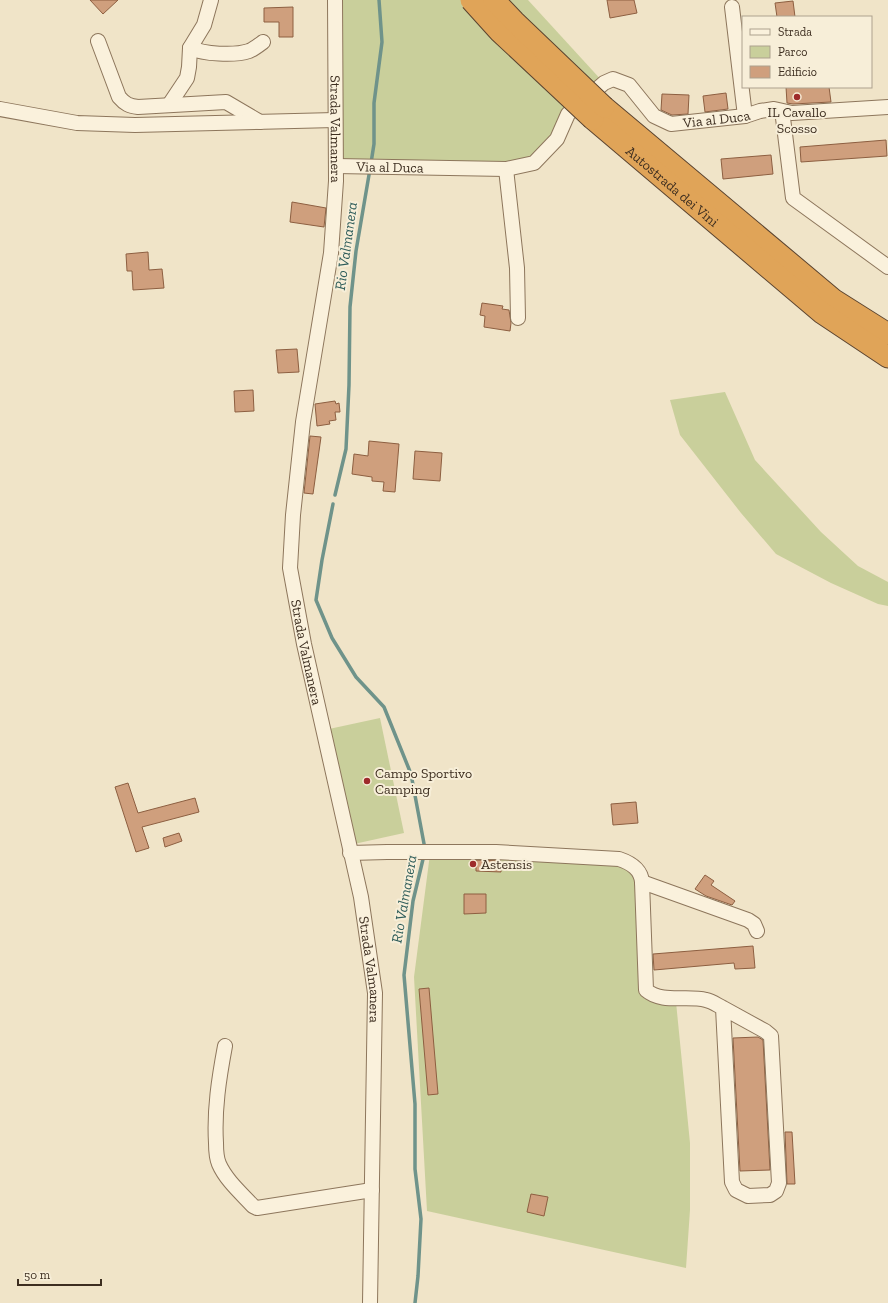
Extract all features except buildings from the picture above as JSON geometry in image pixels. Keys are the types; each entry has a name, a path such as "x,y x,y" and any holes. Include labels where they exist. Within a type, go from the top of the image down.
{"highway":[{"name":"Autostrada dei Vini","path":"471,0 499,31 598,113 834,300 888,334"},
{"name":"Autostrada dei Vini","path":"494,0 598,113 822,313 888,357"}],"street":[{"path":"169,105 187,78 190,48 204,25 211,0"},
{"name":"Strada Valmanera","path":"335,0 336,166 331,252 303,422 293,515 290,568 304,644 360,897 375,993 370,1303"},
{"path":"732,7 745,116"},
{"path":"98,41 119,97 124,103 130,106 138,107 226,102 261,122"},
{"path":"190,48 200,52 215,54 232,53 249,51 263,42"},
{"name":"Via al Duca","path":"336,166 506,169 534,163 557,139 568,114 604,84 613,79 629,85 654,116 671,124 745,116 760,111 774,109 792,114 888,106"},
{"path":"0,109 77,123 135,125 335,120"},
{"path":"785,112 783,118 793,198 888,267"},
{"path":"506,169 517,268 518,318"},
{"path":"350,853 496,852 619,859 634,866 640,873 642,882 646,990 650,994 664,998 705,1000 713,1002 765,1031 771,1036 779,1183 776,1191 770,1195 748,1196 736,1190 732,1182 723,1008"},
{"path":"642,882 748,920 754,924 757,931"},
{"path":"225,1046 215,1114 218,1163 229,1180 253,1206 257,1208 372,1190"}],"green space":[{"path":"335,0 528,0 604,83 534,163 336,166"},
{"path":"725,392 755,460 821,532 858,566 888,582 888,606 878,604 831,583 776,554 741,513 680,435 670,400"},
{"name":"Campo Sportivo Camping","path":"380,718 404,833 354,844 329,729"},
{"path":"430,854 617,863 640,877 644,999 676,1002 690,1143 690,1210 686,1268 427,1211 414,977"}],"waterway":[{"name":"Rio Valmanera","path":"371,163 374,144 374,103 382,42 379,0"},
{"name":"Rio Valmanera","path":"335,495 346,449 350,307 356,251 370,169"},
{"name":"Rio Valmanera","path":"333,504 316,600 332,638 356,677 384,707 411,774 425,849"},
{"name":"Rio Valmanera","path":"415,1303 421,1219 415,1169 415,1104 404,975 413,901 424,855"}],"place":[{"name":"IL Cavallo Scosso","path":"797,97"},
{"name":"Campo Sportivo Camping","path":"367,781"},
{"name":"Astensis","path":"473,864"}]}
